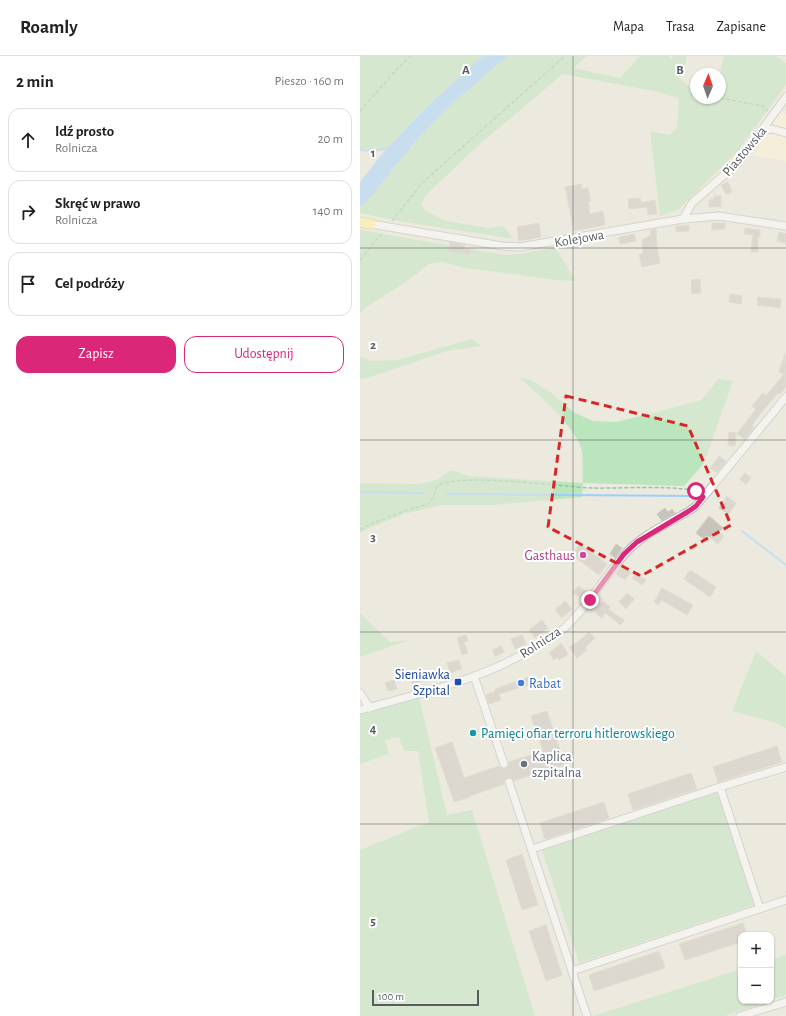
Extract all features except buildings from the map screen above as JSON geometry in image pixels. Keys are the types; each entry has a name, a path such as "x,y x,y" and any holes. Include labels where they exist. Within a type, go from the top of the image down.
{"main road":[{"path":"360,222 371,224"}],"street":[{"name":"Piastowska","path":"683,219 692,203 738,163 763,130 772,114 786,97"},
{"path":"763,130 772,129 786,133"},
{"name":"Kolejowa","path":"371,224 502,246 520,247 683,219 719,216 786,226"},
{"name":"Rolnicza","path":"360,710 474,676 522,655 559,632 590,600 624,554 637,542 696,506 786,397"},
{"path":"474,676 504,764"},
{"path":"360,693 370,708"},
{"path":"532,849 720,787 786,767"},
{"path":"509,782 587,1016"},
{"path":"720,787 760,909"},
{"path":"572,970 786,900"},
{"path":"740,1016 786,1002"}],"path":[{"path":"360,111 399,67 411,56"},
{"path":"360,260 422,183 566,56"},
{"path":"726,99 762,106 772,114"},
{"path":"360,530 404,511 428,504 433,498 437,486 442,482 490,480 594,488 677,488 696,491 703,497"},
{"path":"475,732 482,730"}],"highlighted area":[{"path":"566,396 688,426 731,525 641,576 548,527"}],"shaded area":[{"path":"780,113 786,114 786,161 753,155"}],"green space":[{"path":"360,56 483,56 435,99 388,147 373,150 360,149"},
{"path":"508,56 587,56 573,68 620,78 640,56 668,56 672,59 673,56 687,56 683,72 679,78 690,87 690,104 726,104 726,68 721,68 724,56 776,56 786,63 786,85 738,151 679,209 660,216 650,131 669,135 677,128 679,98 654,91 563,74 481,143 427,194 421,205 428,212 446,221 488,228 503,226 514,239 398,221 360,213 360,209 363,204 368,200 415,142 447,108"},
{"path":"360,230 505,255 520,254 555,247 576,281 557,280 465,268 442,262 429,264 403,284 365,308 360,313"},
{"path":"472,339 482,346 447,351 360,379 360,356 371,361 397,360"},
{"path":"520,378 531,380 552,393 573,412 593,421 617,422 702,400 718,379 733,381 704,463 684,486 583,483 582,456 578,440 555,411"},
{"path":"451,470 469,476 583,483 582,497 493,505 442,505 404,514 360,533 360,483 419,484 437,480"},
{"path":"360,613 390,642 410,640 360,657"},
{"path":"756,651 786,676 786,728 773,722 732,711"},
{"path":"419,697 447,815 472,810 535,1016 360,1016 360,850 429,822 418,751 404,751 399,737 385,740 389,754 360,764 360,713"},
{"path":"719,792 755,905 579,963 542,850"},
{"path":"786,955 786,995 774,999 774,968 774,959"},
{"path":"738,970 738,1004 760,1004 725,1016 593,1016"}],"water":[{"path":"483,56 508,56 447,108 415,142 368,200 360,207 360,182 386,149 435,99"}],"waterway":[{"path":"360,150 373,151 388,148"},
{"path":"360,492 425,493"},
{"path":"447,494 693,496"},
{"path":"742,531 786,565"}],"tunnel":[{"path":"504,764 509,782"}],"place":[{"name":"Gasthaus","path":"583,555"},
{"name":"Sieniawka Szpital","path":"458,682"},
{"name":"Rabat","path":"521,683"},
{"name":"Pamięci ofiar terroru hitlerowskiego","path":"473,733"},
{"name":"Kaplica szpitalna","path":"524,764"}],"route":[{"path":"590,600 624,554 637,542 696,506 703,497 696,491"}]}
